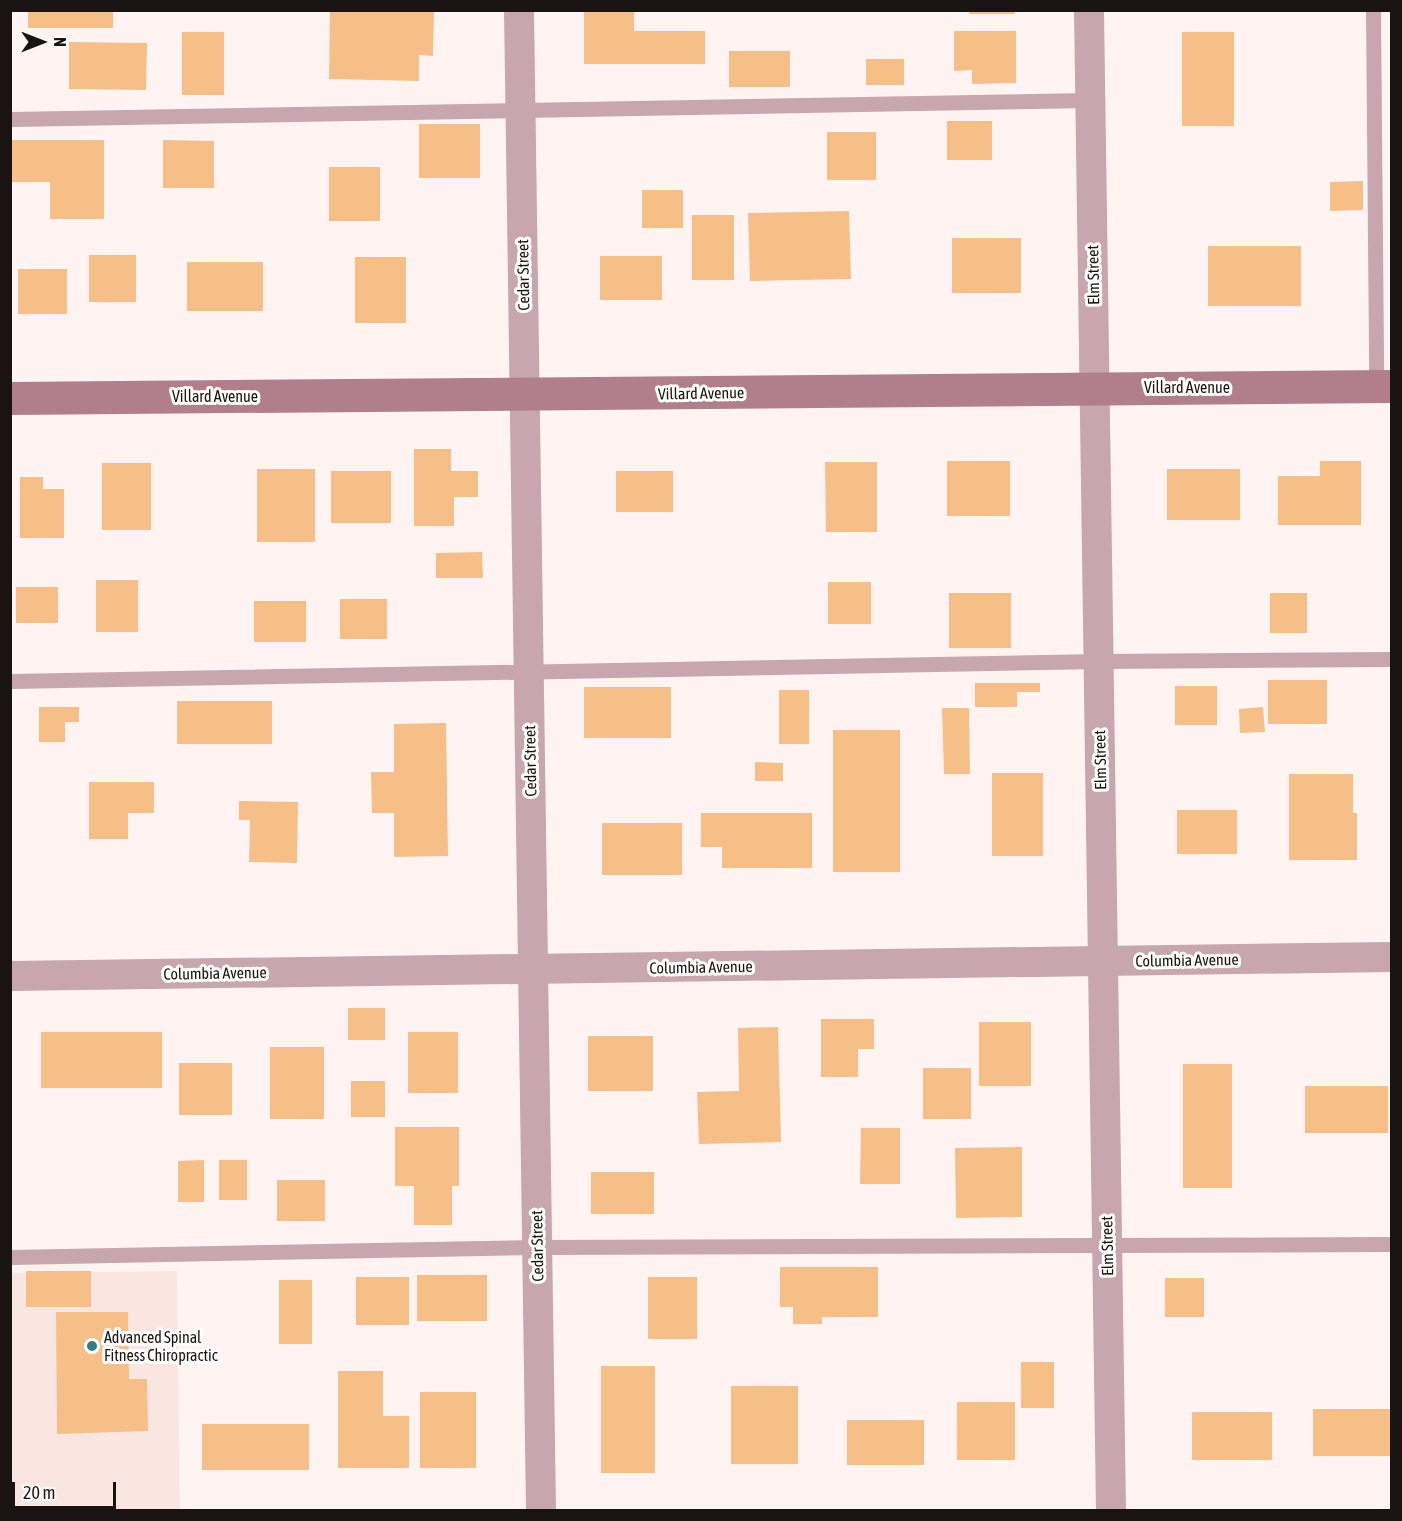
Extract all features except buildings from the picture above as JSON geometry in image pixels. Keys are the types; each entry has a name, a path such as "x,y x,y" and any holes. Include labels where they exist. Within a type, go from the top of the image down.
{"street":[{"name":"Cedar Street","path":"519,10 541,1510"},
{"name":"Elm Street","path":"1089,10 1111,1510"},
{"name":"Villard Avenue","path":"10,398 1384,386"},
{"name":"Columbia Avenue","path":"10,976 1392,957"}],"lane":[{"path":"1373,10 1384,386"},
{"path":"10,119 1090,100"},
{"path":"10,681 1098,661 1392,659"},
{"path":"10,1257 537,1247 1107,1247 1392,1244"}],"shaded area":[{"path":"177,1271 180,1510 11,1510 10,1273"}],"place":[{"name":"Advanced Spinal Fitness Chiropractic","path":"92,1346"}]}
